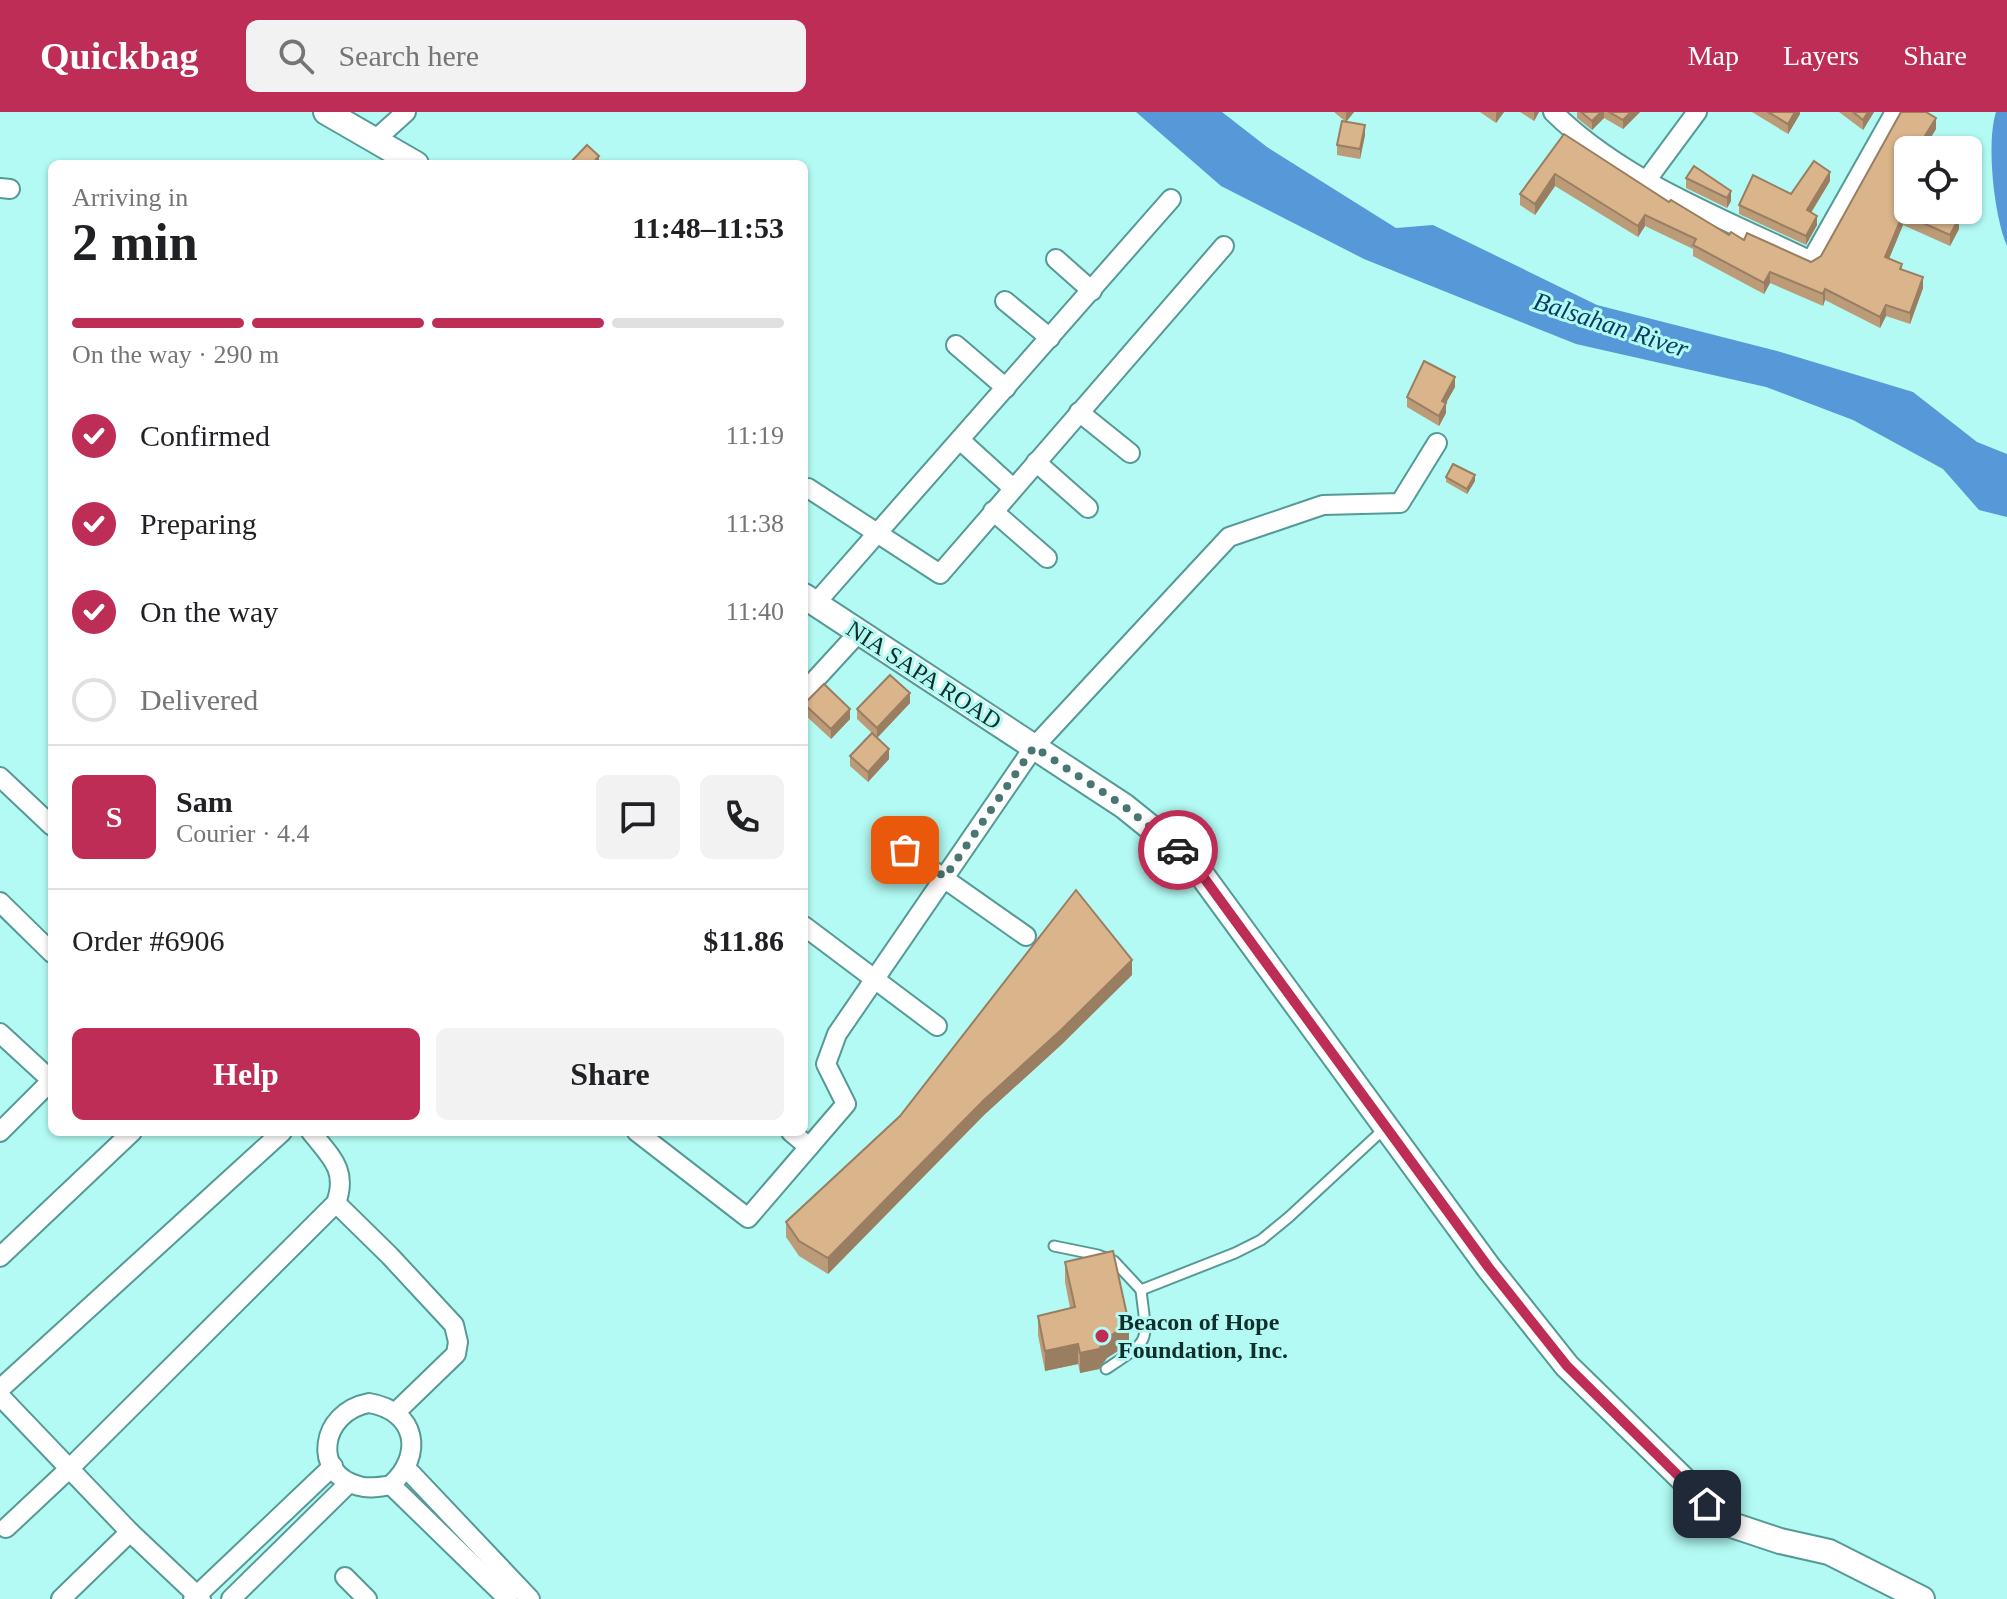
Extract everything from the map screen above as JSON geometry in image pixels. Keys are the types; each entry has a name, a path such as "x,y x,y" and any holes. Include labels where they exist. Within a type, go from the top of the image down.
{"street":[{"path":"326,112 409,160"},
{"path":"375,140 406,112"},
{"path":"1553,112 1578,137 1646,181 1811,261 1895,112"},
{"path":"1646,181 1697,112"},
{"path":"810,600 878,532 1171,199"},
{"path":"808,488 940,574 1224,246"},
{"path":"1056,259 1092,291"},
{"path":"1005,301 1050,338"},
{"path":"956,345 1006,388"},
{"path":"1079,412 1130,453"},
{"path":"960,440 1013,488"},
{"path":"642,1136 748,1218 846,1104 826,1064 837,1034 1034,747 1229,537 1323,505 1400,503 1437,443"},
{"path":"1036,462 1088,508"},
{"path":"993,511 1047,558"},
{"name":"NIA SAPA ROAD","path":"810,600 1124,806 1191,860 1489,1268 1567,1366 1729,1524 1780,1541 1829,1552 1922,1599"},
{"path":"808,688 859,632"},
{"path":"0,777 48,822"},
{"path":"885,837 1026,936"},
{"path":"0,902 48,949"},
{"path":"808,929 937,1026"},
{"path":"0,1033 48,1076"},
{"path":"0,1132 48,1084"},
{"path":"0,1257 128,1136"},
{"path":"0,1389 278,1136"},
{"path":"2,1527 70,1468 336,1203 340,1167 314,1136"},
{"path":"796,1136 809,1147"},
{"path":"336,1203 454,1325 458,1342 456,1354 396,1412"},
{"path":"0,1396 197,1598 333,1466"},
{"path":"369,1403 396,1412 411,1436 412,1450 406,1468 391,1485 362,1487 349,1483 338,1474 327,1450 333,1423 355,1406 369,1403"},
{"path":"406,1468 530,1599"},
{"path":"231,1599 349,1483"},
{"path":"391,1485 508,1599"},
{"path":"61,1599 130,1532"},
{"path":"345,1577 363,1597"}],"lane":[{"path":"1141,1290 1261,1240 1387,1127"},
{"path":"1054,1246 1114,1261 1141,1290 1146,1334 1143,1344 1106,1369"}],"water":[{"name":"Balsahan River","path":"1136,112 1222,112 1267,147 1396,228 1433,225 1597,305 1777,351 1913,392 1977,442 2007,454 2007,517 1979,510 1943,469 1853,420 1766,387 1576,344 1364,259 1221,186"},
{"path":"1996,112 2007,112 2007,246 1998,217 1993,179 1992,142"}],"building":[{"path":"1581,112 1601,112 1592,121"},
{"path":"1609,112 1631,112 1623,120"},
{"path":"1768,112 1795,112 1788,124"},
{"path":"1853,112 1868,112 1863,120"},
{"path":"1901,112 1926,112 1936,118 1925,136 1894,136 1894,224 1899,224 1885,257 1902,264 1900,269 1923,277 1910,313 1886,305 1880,317 1825,289 1823,294 1770,272 1764,283 1693,245 1696,239 1645,215 1638,226 1555,174 1535,204 1520,194 1564,134 1669,202 1671,200 1729,235 1731,232 1744,240 1747,233 1811,262 1821,256"},
{"path":"1342,121 1365,125 1360,149 1337,145"},
{"path":"587,145 599,156 596,160 573,160"},
{"path":"1814,161 1830,172 1807,210 1817,216 1806,236 1739,205 1753,175 1791,194"},
{"path":"1694,166 1731,191 1727,198 1686,178"},
{"path":"1925,224 1956,224 1950,235"},
{"path":"1424,361 1455,377 1442,401 1446,403 1439,416 1407,397"},
{"path":"1453,464 1475,475 1467,489 1446,477"},
{"path":"890,675 910,693 877,728 857,709"},
{"path":"824,684 850,709 831,729 808,708 808,700"},
{"path":"872,733 889,749 868,772 850,756"},
{"path":"1076,890 1132,960 984,1100 828,1258 799,1241 786,1222 900,1116"},
{"path":"1113,1251 1129,1324 1107,1338 1099,1349 1080,1353 1078,1344 1045,1351 1038,1316 1075,1307 1065,1262"}],"way so far":[{"path":"905,850 945,877 1034,747 1124,806 1178,850"}],"place":[{"name":"Beacon of Hope Foundation, Inc.","path":"1102,1336"}],"route":[{"path":"1178,850 1191,860 1489,1268 1567,1366 1707,1504"}]}
